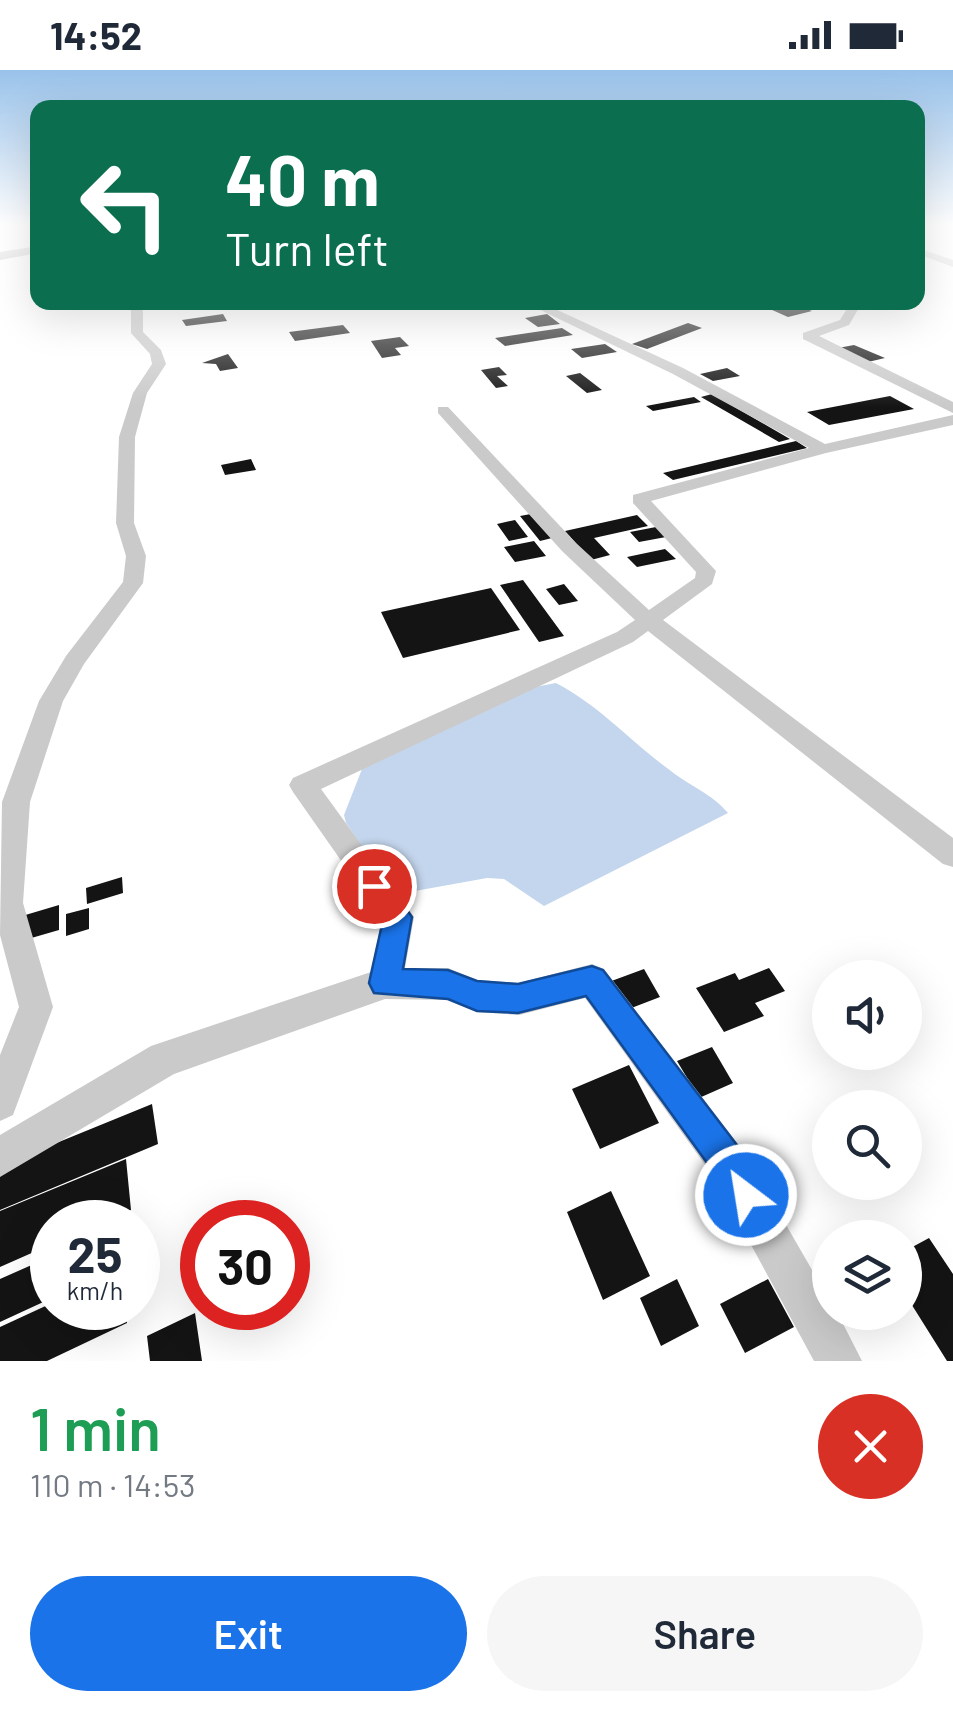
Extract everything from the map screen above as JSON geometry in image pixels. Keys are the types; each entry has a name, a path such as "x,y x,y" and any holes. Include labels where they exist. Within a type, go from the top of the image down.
{"street":[{"path":"0,1102 36,1007 7,902 16,802 51,701 74,661 133,583 136,556 125,523 128,438 140,394 159,364 156,353 137,333 136,310"},
{"path":"546,310 678,371 822,449"},
{"path":"852,310 844,322 808,336 953,408"},
{"path":"443,410 648,620 776,714 953,854"},
{"path":"385,983 398,917 303,785 624,637 705,580 706,571 639,499 822,449 953,420"},
{"path":"0,1157 164,1059 385,983 448,984 477,996 518,999 592,980 730,1166 839,1361"}],"water":[{"path":"556,683 587,702 728,813 544,906 504,879 487,878 415,891 386,881 344,815 362,769 535,687"}],"building":[{"path":"772,310 812,311 788,317"},
{"path":"223,314 227,321 186,326 182,320"},
{"path":"547,314 560,324 538,327 525,318"},
{"path":"688,323 702,328 647,349 632,344"},
{"path":"343,325 350,333 295,341 289,332"},
{"path":"562,328 573,335 505,346 495,338"},
{"path":"400,337 409,346 395,348 401,355 382,358 371,341"},
{"path":"605,344 617,352 582,358 571,349"},
{"path":"854,345 885,358 868,362 838,348"},
{"path":"228,354 238,368 220,371 216,364 202,363"},
{"path":"499,367 507,375 497,376 508,386 496,388 481,370"},
{"path":"727,368 740,376 713,381 700,374"},
{"path":"580,373 602,390 587,393 566,376"},
{"path":"712,394 790,439 779,442 701,397"},
{"path":"890,396 914,409 829,425 807,412"},
{"path":"694,397 701,402 653,411 646,406"},
{"path":"796,441 807,448 673,480 663,473"},
{"path":"251,459 256,470 225,475 221,465"},
{"path":"536,513 556,537 540,541 520,516"},
{"path":"637,515 648,526 594,538 610,555 591,560 565,531"},
{"path":"515,520 528,537 509,541 497,524"},
{"path":"656,527 666,537 639,542 630,532"},
{"path":"534,541 546,556 515,562 504,547"},
{"path":"665,549 676,559 637,567 627,557"},
{"path":"523,580 564,636 539,642 500,585"},
{"path":"564,584 578,601 559,605 546,589"},
{"path":"491,588 520,630 403,658 381,612"},
{"path":"122,877 123,893 87,904 86,888"},
{"path":"59,905 59,930 21,941 22,916"},
{"path":"89,908 89,929 66,936 66,914"},
{"path":"769,968 785,991 755,1003 764,1016 724,1032 696,988 735,973 739,980"},
{"path":"644,969 660,997 621,1012 606,983"},
{"path":"712,1047 733,1083 699,1098 677,1061"},
{"path":"629,1065 659,1123 600,1149 572,1089"},
{"path":"152,1104 158,1144 0,1210 0,1166"},
{"path":"126,1159 130,1200 30,1200 30,1254 0,1267 0,1211"},
{"path":"611,1191 650,1276 603,1300 567,1212"},
{"path":"929,1238 953,1274 953,1361 947,1361 922,1321 922,1242"},
{"path":"30,1266 30,1308 0,1322 0,1279"},
{"path":"677,1279 699,1326 661,1346 640,1298"},
{"path":"768,1279 794,1327 745,1353 720,1304"},
{"path":"30,1313 30,1330 112,1330 47,1361 0,1361 0,1327"},
{"path":"180,1320 180,1330 197,1330 202,1361 150,1361 147,1336"}],"route":[{"path":"374,886 398,917 385,983 448,984 477,996 518,999 592,980 730,1166 746,1195"}]}
